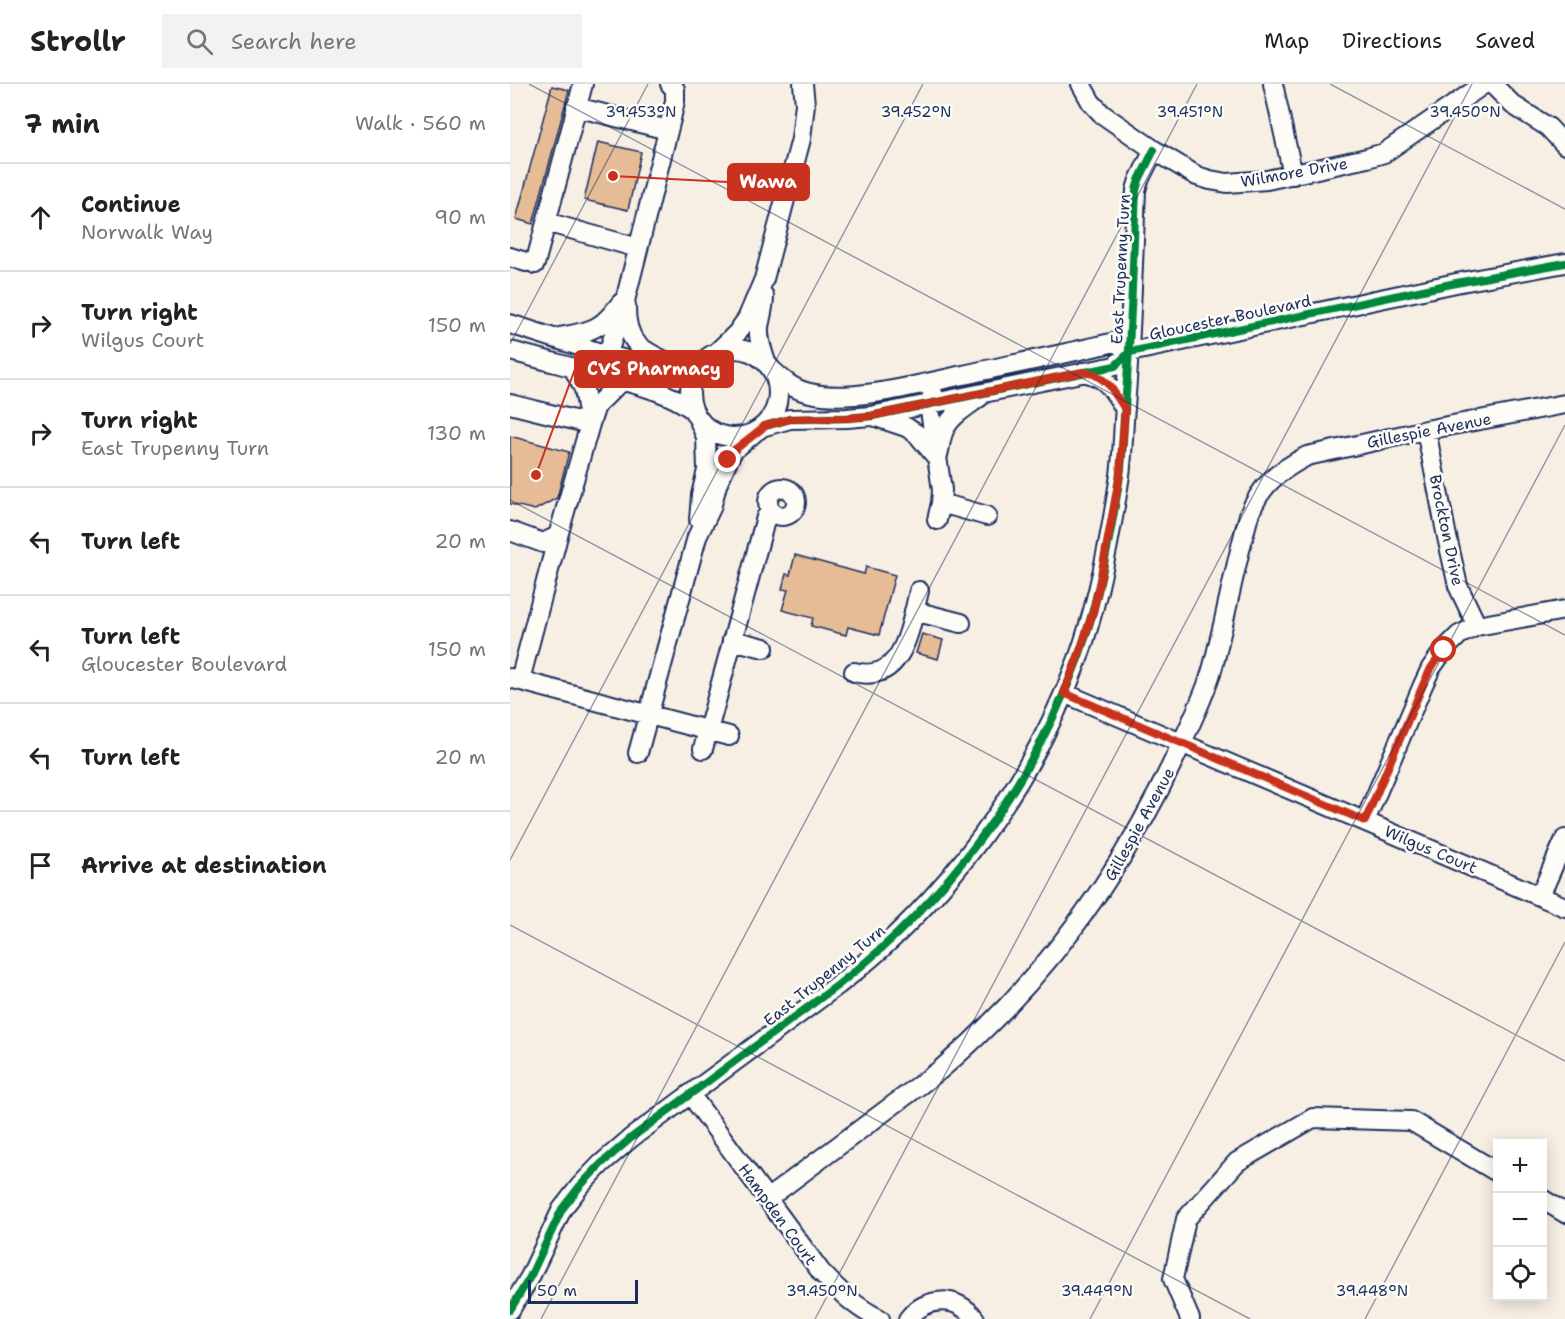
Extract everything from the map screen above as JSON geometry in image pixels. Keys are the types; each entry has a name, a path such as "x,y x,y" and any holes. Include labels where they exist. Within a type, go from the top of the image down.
{"street":[{"path":"555,338 585,332 605,321 619,292 638,248 668,130 675,101 675,89 670,84"},
{"path":"510,324 607,356 657,368 674,370 692,367 717,352 747,319 764,279 801,139 805,104 803,84"},
{"name":"Wilmore Drive","path":"1081,84 1091,102 1102,114 1154,150 1197,176 1227,183 1250,182 1293,174 1384,153 1484,84"},
{"path":"1273,84 1293,174"},
{"path":"1492,84 1513,105 1548,127 1565,145"},
{"path":"523,261 546,222 576,106 579,85"},
{"path":"576,106 668,130"},
{"name":"East Trupenny Turn","path":"510,1310 531,1277 562,1209 580,1186 631,1138 864,964 930,900 975,847 1017,784 1042,740 1079,654 1093,612 1101,576 1120,474 1130,352 1136,190 1154,150"},
{"path":"546,222 638,248"},
{"name":"Gloucester Boulevard","path":"759,429 790,419 871,416 985,393 1115,366 1130,352 1456,283 1565,263"},
{"path":"697,537 733,451 774,414 778,402 777,380 761,348 759,336 764,305 764,279"},
{"path":"601,375 607,356 619,292"},
{"path":"619,292 629,334 637,345 646,352 692,367"},
{"name":"Gloucester Boulevard","path":"769,366 797,390 832,395 873,393 1115,342 1130,352"},
{"path":"717,352 742,349 755,354 769,366"},
{"path":"510,351 625,381 668,395 681,401 708,430 718,435 730,438 742,437 759,429"},
{"path":"638,753 697,537 701,495 707,470 706,437 690,402 692,367"},
{"path":"573,368 584,389 590,424"},
{"path":"981,371 966,384 934,391 928,404 942,490 939,512 987,516"},
{"path":"1083,372 1094,374 1110,386 1125,409"},
{"path":"625,381 616,386 596,406 515,679 729,736"},
{"path":"937,458 943,434 953,416 985,393"},
{"name":"Gillespie Avenue","path":"767,1199 940,1070 962,1051 1013,1001 1065,941 1112,874 1163,784 1209,681 1249,515 1260,491 1269,481 1307,456 1426,430 1565,404"},
{"path":"510,405 590,424"},
{"path":"871,416 906,427 917,434 937,458"},
{"name":"Brockton Drive","path":"1426,430 1458,586 1477,626"},
{"path":"703,749 766,517 772,513"},
{"path":"510,531 543,543 558,536"},
{"path":"854,672 876,674 894,662 908,635 919,591"},
{"path":"1365,821 1431,668 1444,650 1460,635 1477,626 1565,610"},
{"path":"914,611 961,623"},
{"path":"732,640 764,648"},
{"name":"Wilgus Court","path":"1064,693 1565,907"},
{"path":"1540,896 1565,838"},
{"name":"Hampden Court","path":"690,1094 821,1272 846,1298 880,1319"},
{"path":"1190,1319 1173,1279 1186,1219 1237,1162 1313,1118 1412,1121 1493,1170"},
{"path":"1547,1202 1565,1213"},
{"path":"908,1319 920,1307 940,1301 952,1302 963,1307 975,1319"}],"building":[{"path":"552,86 569,90 533,224 516,219"},
{"path":"598,142 641,152 628,210 584,200"},
{"path":"510,436 569,452 557,498 535,510 510,504"},
{"path":"795,555 864,574 866,567 895,575 879,635 848,627 846,635 811,626 813,618 782,610 788,590 782,589 786,574 790,575"},
{"path":"922,634 943,640 938,659 916,653"}],"cycle path":[{"path":"510,1310 530,1277 562,1209 580,1186 631,1138 838,985 878,952 949,878 1010,795 1036,750 1079,656 1093,612 1108,543 1122,458 1136,190 1154,150"},
{"path":"765,426 790,419 871,416 1115,366 1130,352 1456,283 1565,263"}],"place":[{"name":"Wawa","path":"613,176"},
{"name":"CVS Pharmacy","path":"536,475"}],"route":[{"path":"728,460 733,451 754,433 765,426 790,419 871,416 1083,372 1094,374 1110,386 1125,409 1120,474 1093,612 1064,693 1365,821 1423,685 1431,668 1444,650"}]}
